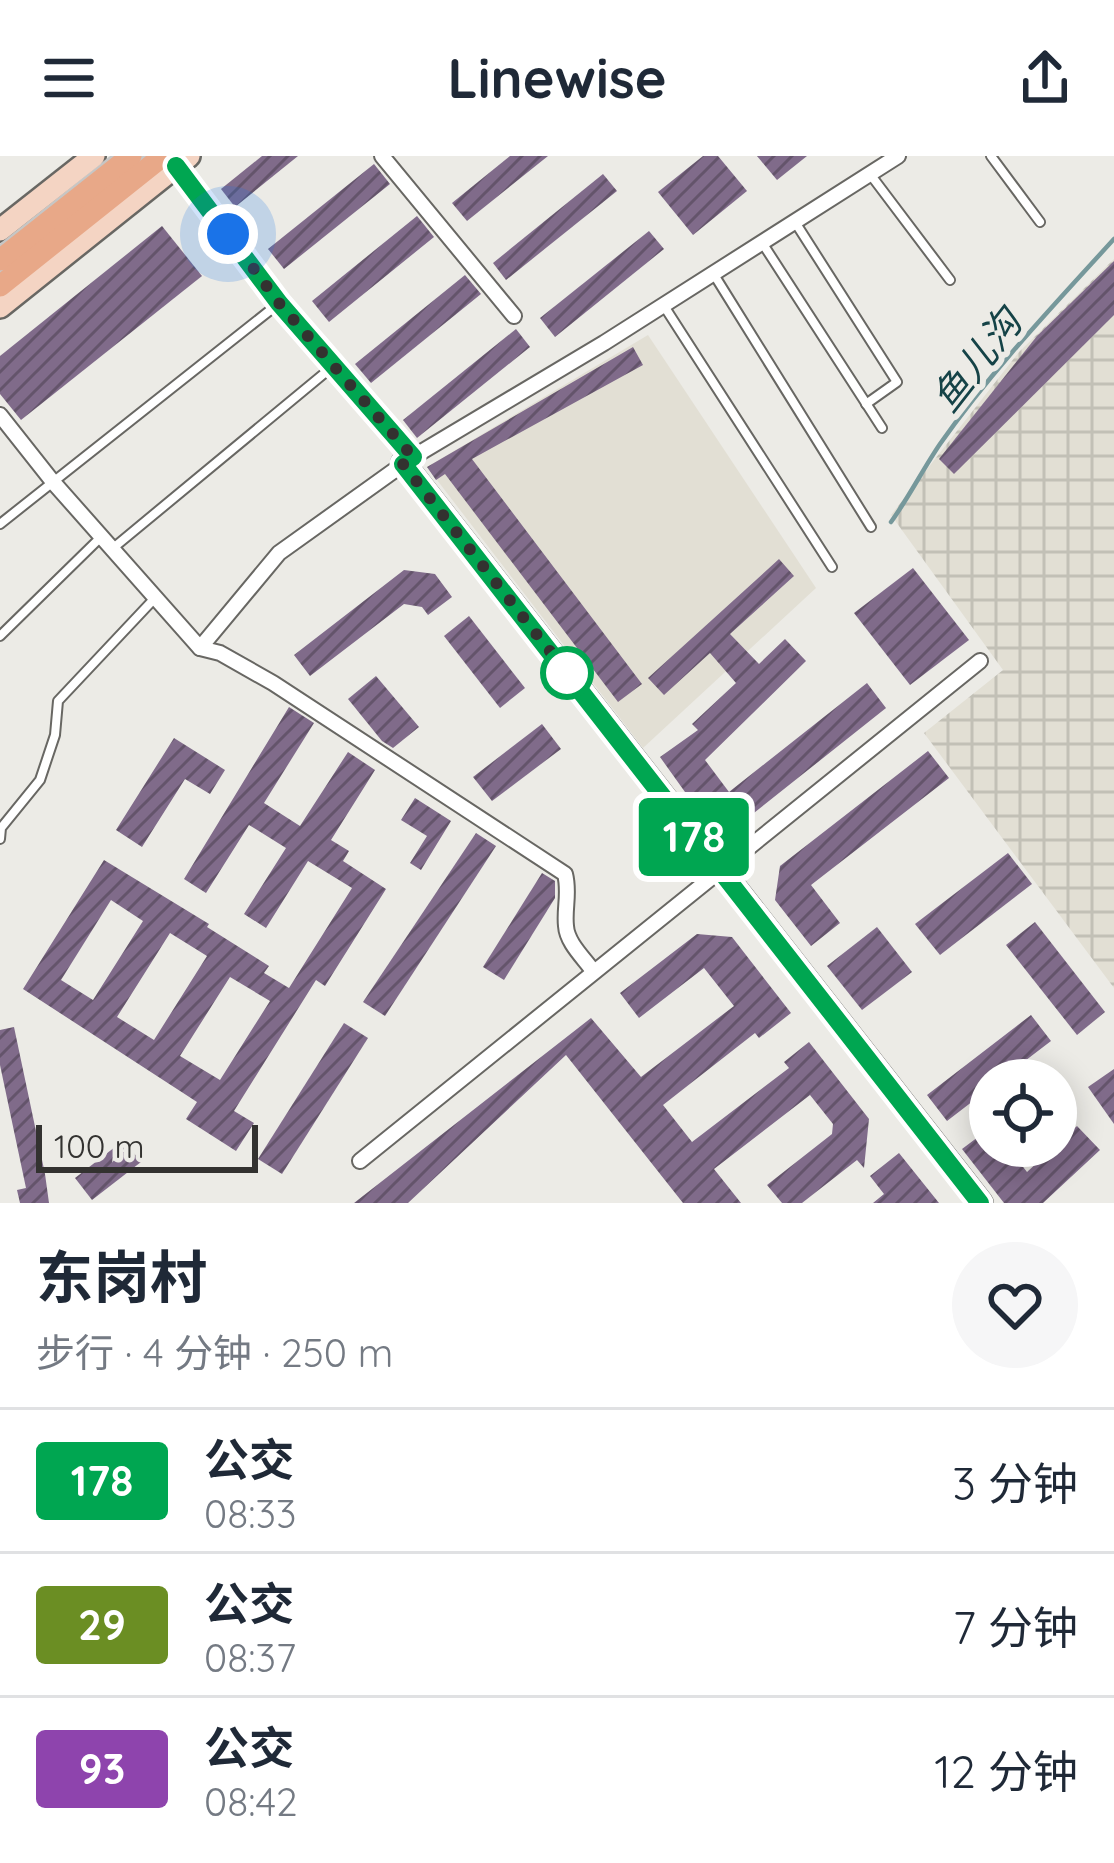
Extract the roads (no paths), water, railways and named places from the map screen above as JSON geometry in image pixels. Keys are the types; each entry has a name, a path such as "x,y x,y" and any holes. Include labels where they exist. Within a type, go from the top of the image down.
{"main road":[{"path":"0,260 131,156"},
{"path":"0,286 176,159"}],"street":[{"path":"0,230 94,156"},
{"path":"382,156 514,316"},
{"path":"200,648 279,554 408,460 898,156"},
{"path":"0,307 176,159 279,303 408,460 980,1203"},
{"path":"0,415 200,648 220,653 274,682 565,874 570,892 569,938 593,971"},
{"path":"360,1161 980,661"}],"lane":[{"path":"991,156 1040,223"},
{"path":"869,173 950,280"},
{"path":"794,221 897,382 866,404"},
{"path":"760,240 882,428"},
{"path":"712,272 871,526"},
{"path":"0,524 279,303"},
{"path":"663,304 832,567"},
{"path":"0,636 106,543 334,366"},
{"path":"0,839 1,828 40,780 55,735 58,701 154,599"}],"waterway":[{"name":"鱼儿沟","path":"891,522 981,390 1114,239"}]}
